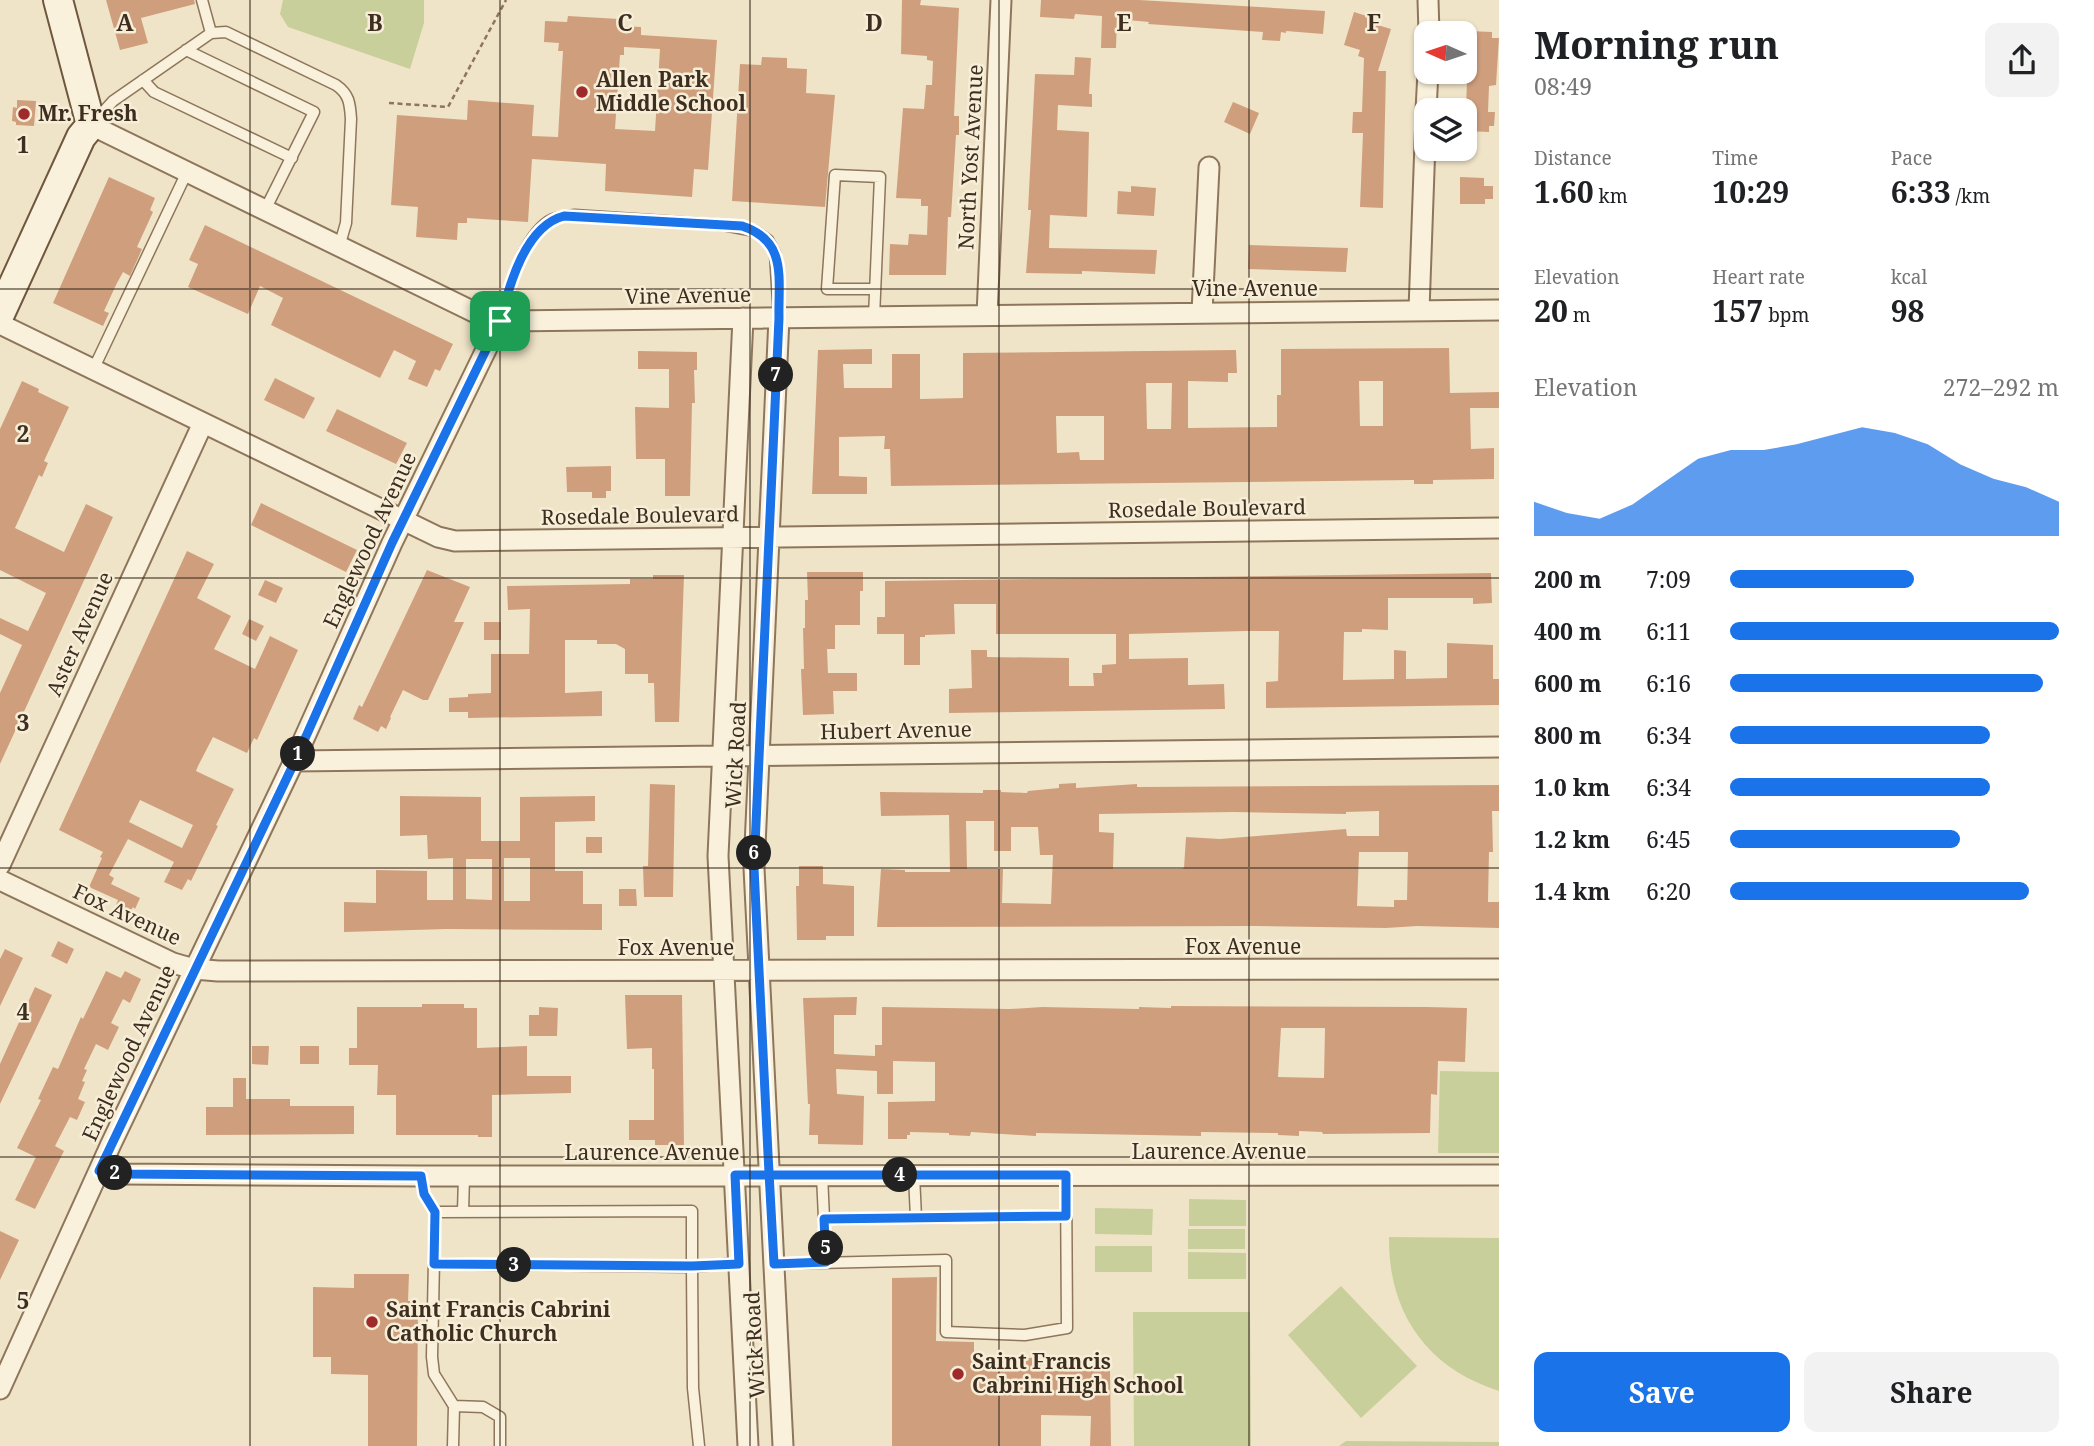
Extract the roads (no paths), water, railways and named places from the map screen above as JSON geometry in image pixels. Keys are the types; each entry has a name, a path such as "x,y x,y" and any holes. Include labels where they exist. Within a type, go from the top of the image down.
{"street":[{"path":"0,314 81,137 91,125 58,0"},
{"name":"North Yost Avenue","path":"987,315 1001,0"},
{"path":"1428,0 1429,21"},
{"name":"Vine Avenue","path":"91,125 478,314 500,321 1499,310"},
{"path":"1419,310 1424,161"},
{"path":"1202,313 1209,167"},
{"name":"Wick Road","path":"743,318 718,856 748,1446"},
{"name":"Wick Road","path":"779,318 754,868 783,1446"},
{"name":"Englewood Avenue","path":"0,1389 99,1171 295,761 404,521 500,321"},
{"name":"Rosedale Boulevard","path":"0,324 404,521 438,537 455,541 1499,528"},
{"name":"Aster Avenue","path":"0,865 203,423"},
{"name":"Hubert Avenue","path":"295,761 1499,747"},
{"name":"Fox Avenue","path":"0,880 173,963 194,969 218,971 1499,969"},
{"name":"Laurence Avenue","path":"99,1171 122,1174 421,1176 1499,1175"},
{"path":"745,1370 779,1369"}],"lane":[{"path":"202,0 211,33"},
{"path":"91,125 113,101 186,50 211,33 226,32 345,92 350,103 351,118 346,223 339,247"},
{"path":"186,50 314,112 265,210"},
{"path":"143,80 153,92 292,158"},
{"path":"93,370 187,172"},
{"path":"874,317 876,289 880,177 835,175 827,289 876,289"},
{"path":"500,321 507,294 534,236 552,219 575,215 723,225 755,231 768,240 775,253 779,318"},
{"path":"822,1175 826,1262"},
{"path":"914,1175 916,1218"},
{"path":"774,1264 946,1260 946,1332 1025,1335 1067,1328 1066,1175"},
{"path":"421,1176 424,1194 435,1212 432,1357 434,1374 454,1406 453,1446"},
{"path":"463,1212 464,1176"},
{"path":"435,1212 692,1211 693,1388 699,1446"},
{"path":"824,1219 1066,1216"},
{"path":"434,1264 739,1264"},
{"path":"454,1406 483,1407 500,1417 500,1446"}],"place":[{"name":"Allen Park Middle School","path":"582,92"},
{"name":"Mr. Fresh","path":"24,114"},
{"name":"Saint Francis Cabrini Catholic Church","path":"372,1322"},
{"name":"Saint Francis Cabrini High School","path":"958,1374"}]}
